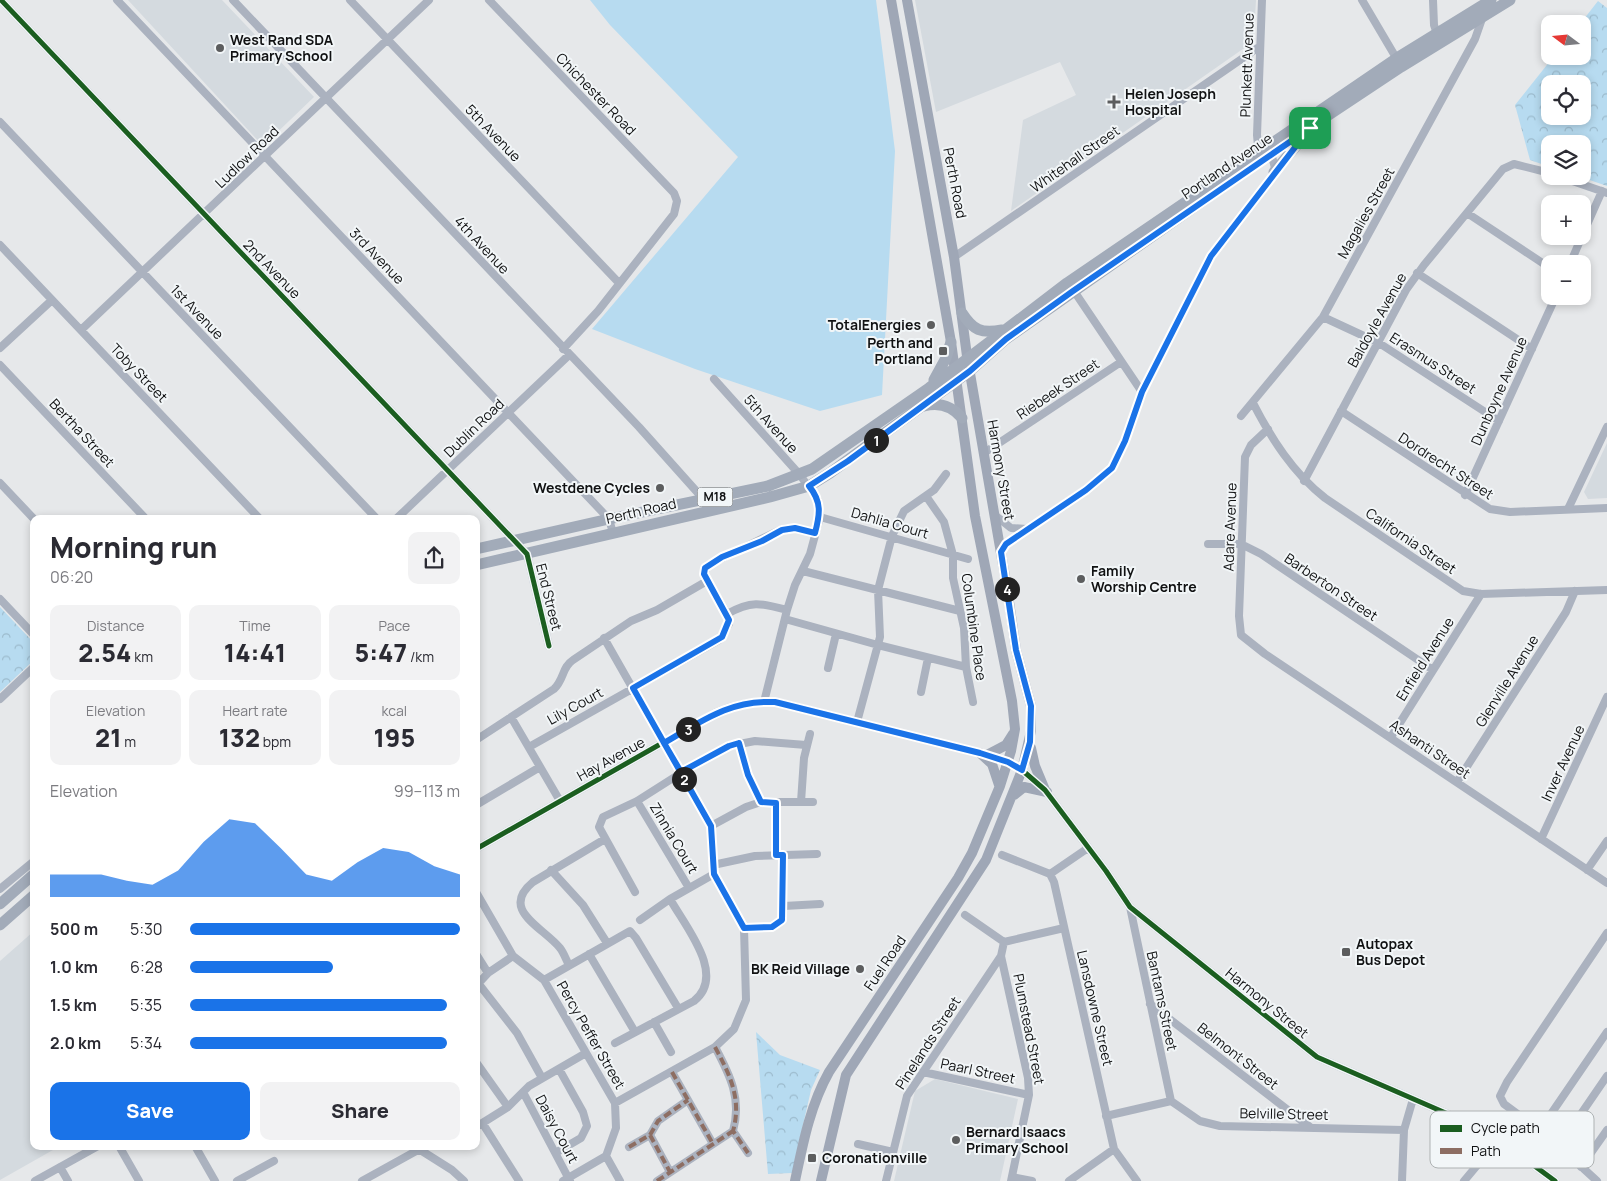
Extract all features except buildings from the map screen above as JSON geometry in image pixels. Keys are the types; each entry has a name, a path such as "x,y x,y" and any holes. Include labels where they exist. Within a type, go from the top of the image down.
{"main road":[{"path":"892,0 955,366 975,516 1012,701 1015,730 1008,762"},
{"name":"Perth Road","path":"480,548 768,486 800,475 848,445 929,388 967,356 954,257 908,0"},
{"name":"Portland Avenue","path":"1481,11 1491,0"},
{"name":"Portland Avenue","path":"1270,150 1399,62 1481,11 1507,1"},
{"name":"Portland Avenue","path":"967,356 1259,156 1310,128 1399,62"},
{"path":"1274,172 1289,157 1310,128"},
{"name":"Portland Avenue","path":"970,371 1070,287"},
{"path":"962,314 979,331 988,332 1005,329"},
{"path":"929,388 946,358 951,342"},
{"name":"Harmony Street","path":"967,356 1016,650 1031,706 1030,742 1022,770"},
{"name":"Perth Road","path":"480,565 770,498 809,486 848,461 970,371"},
{"path":"922,407 942,404 955,410 962,418"},
{"path":"1000,786 992,764 984,754 1006,745 1015,730"},
{"path":"1030,742 1033,760 1046,791"},
{"name":"Fuel Road","path":"794,1181 808,1120 822,1084 958,878 982,829 1008,762"},
{"name":"Fuel Road","path":"820,1181 841,1089 850,1065 981,868 1012,798 1022,770"},
{"path":"1012,798 1017,790 1024,787 1046,791"},
{"path":"0,904 30,878"},
{"path":"0,925 30,899"}],"street":[{"name":"2nd Avenue","path":"1,0 527,554"},
{"name":"3rd Avenue","path":"117,0 609,519 613,533"},
{"name":"4th Avenue","path":"232,0 704,499 709,511"},
{"name":"5th Avenue","path":"350,0 619,283"},
{"name":"Ludlow Road","path":"81,330 429,0"},
{"name":"Chichester Road","path":"489,0 674,194 677,201 676,209"},
{"name":"Plunkett Avenue","path":"1259,156 1259,47 1262,0"},
{"path":"1362,0 1399,62"},
{"path":"1433,0 1433,19 1439,38"},
{"name":"Magalies Street","path":"1241,416 1323,317 1475,39 1481,11"},
{"name":"Whitehall Street","path":"954,257 1259,47"},
{"name":"1st Avenue","path":"0,122 373,515"},
{"path":"1001,552 1006,544 1086,490 1108,472 1116,462 1142,392 1211,256 1274,172 1270,150"},
{"name":"Baldoyle Avenue","path":"1304,481 1417,273 1499,173 1514,164 1541,171"},
{"path":"1584,185 1605,192 1591,219"},
{"name":"Dublin Road","path":"400,515 509,412 566,352 676,209"},
{"path":"1467,213 1541,262"},
{"name":"Toby Street","path":"0,245 256,515"},
{"path":"1417,273 1532,350"},
{"path":"1070,287 1142,392"},
{"path":"0,348 52,300"},
{"name":"Dunboyne Avenue","path":"1464,495 1500,421 1552,305"},
{"name":"Erasmus Street","path":"1323,317 1379,343 1500,421"},
{"name":"Riebeek Street","path":"984,453 1120,362"},
{"name":"Bertha Street","path":"0,365 142,515"},
{"name":"5th Avenue","path":"714,379 809,486 818,500 820,517"},
{"name":"California Street","path":"1253,403 1268,429 1304,481 1325,498 1456,587 1468,593 1481,594 1607,590"},
{"name":"Dordrecht Street","path":"1341,411 1464,495 1490,509 1499,512 1607,508"},
{"path":"1568,509 1607,427"},
{"name":"Adare Avenue","path":"1241,635 1239,616 1245,457 1251,445 1268,429"},
{"path":"857,722 878,645 881,626 878,590 892,536 904,511 926,496 946,474"},
{"path":"0,483 30,515"},
{"name":"Columbine Place","path":"926,496 944,522 953,555 953,578 965,635 966,666 973,702"},
{"path":"994,515 1011,528 1029,528"},
{"path":"764,702 787,610 795,585 810,554 820,517"},
{"name":"Dahlia Court","path":"820,517 892,536 953,555"},
{"path":"787,610 753,603 742,605 727,614 707,581 704,571 713,562 762,541 782,530 795,528 815,533"},
{"name":"Barberton Street","path":"1208,544 1241,544 1261,554 1433,670"},
{"name":"End Street","path":"527,554 550,646"},
{"name":"Columbine Place","path":"953,555 968,559"},
{"path":"802,571 960,611"},
{"path":"480,737 554,689 560,682 564,668 604,638 631,621 658,610 707,581"},
{"name":"Glenville Avenue","path":"1457,782 1566,612 1575,591"},
{"name":"Enfield Avenue","path":"1391,737 1481,594"},
{"path":"0,599 30,631"},
{"name":"Lily Court","path":"530,747 719,640 728,624 727,614"},
{"path":"785,619 928,658 966,666"},
{"path":"828,668 836,634"},
{"name":"Ashanti Street","path":"1241,635 1265,654 1607,883"},
{"path":"604,638 711,826 714,874 744,928 746,1000 734,1029 715,1047 615,1103"},
{"path":"921,692 928,658"},
{"path":"0,698 30,671"},
{"name":"Inver Avenue","path":"1540,839 1607,697"},
{"name":"Hay Avenue","path":"480,847 726,708 740,703 764,702 786,704 984,754 1008,762 1022,770"},
{"path":"511,717 560,801"},
{"path":"801,802 806,745 810,734"},
{"path":"635,892 599,827 601,820 612,812 637,801 681,772 729,746 756,741 806,745"},
{"path":"739,743 748,775 761,802"},
{"path":"480,803 540,767"},
{"name":"Harmony Street","path":"1022,770 1046,791 1130,907 1317,1057 1440,1111"},
{"name":"Zinnia Court","path":"637,801 689,888"},
{"path":"711,826 746,807 761,802 813,802"},
{"path":"744,928 776,926 782,920 784,906 776,803"},
{"path":"569,965 560,948 536,927 519,902 523,890 551,870 605,839"},
{"path":"1587,870 1607,840"},
{"path":"1002,855 1050,874 1088,848"},
{"path":"713,865 745,857 817,854"},
{"path":"0,889 30,864"},
{"path":"551,870 590,914 607,943"},
{"path":"640,920 670,899 714,874"},
{"name":"Lansdowne Street","path":"1050,874 1054,882 1114,1149"},
{"name":"Percy Peffer Street","path":"480,899 513,956 544,980 615,1103 616,1128 606,1156"},
{"path":"615,1043 694,1001 703,991 708,972 705,960 670,899"},
{"path":"784,906 820,904"},
{"name":"Bantams Street","path":"1130,907 1171,1101"},
{"path":"965,915 1004,942 1064,928"},
{"path":"544,980 627,932 633,933 678,1008"},
{"path":"1514,1111 1501,1100 1502,1092 1607,933"},
{"name":"Plumstead Street","path":"1004,942 1001,956 1028,1078 1029,1095 1011,1179"},
{"path":"589,954 635,1032"},
{"path":"480,981 488,973 513,956"},
{"name":"Pinelands Street","path":"886,1181 904,1103 1001,956"},
{"path":"480,960 488,973"},
{"path":"480,988 517,1033 542,1078"},
{"name":"Belmont Street","path":"1150,1004 1310,1127"},
{"path":"654,1022 671,1052"},
{"path":"1553,1111 1607,1032"},
{"path":"715,1047 734,1085 737,1109 734,1131 748,1153"},
{"path":"519,1181 480,1125 508,1107 523,1092 542,1078 586,1053"},
{"path":"480,1068 508,1107"},
{"path":"557,1152 581,1138 588,1126 583,1112 559,1069"},
{"path":"672,1072 713,1144"},
{"name":"Paarl Street","path":"923,1072 1029,1095"},
{"path":"1583,1111 1607,1076"},
{"name":"Daisy Court","path":"523,1092 557,1152 567,1180"},
{"path":"1402,1181 1404,1130 1413,1099"},
{"path":"629,1147 650,1135 658,1121 688,1100"},
{"path":"1106,1116 1171,1101"},
{"name":"Belville Street","path":"1171,1101 1200,1121 1209,1124 1404,1130"},
{"path":"1594,1148 1607,1130"},
{"path":"657,1181 734,1131"},
{"path":"650,1135 670,1172"},
{"path":"858,1144 893,1152"},
{"path":"1069,1181 1114,1149 1137,1181"},
{"path":"35,1181 91,1150"},
{"path":"122,1150 140,1181"},
{"path":"197,1150 215,1181"},
{"path":"362,1181 413,1150"},
{"path":"419,1150 452,1170 464,1181"},
{"path":"567,1180 606,1156 620,1181"},
{"path":"237,1181 274,1161"},
{"path":"60,1167 68,1181"},
{"path":"1464,1181 1475,1168"},
{"name":"Harmony Street","path":"1538,1168 1554,1181"},
{"path":"1582,1168 1597,1181"},
{"path":"1011,1179 1032,1181"}],"shaded area":[{"name":"West Rand SDA Primary School","path":"128,0 222,0 314,97 263,146"},
{"name":"Helen Joseph Hospital","path":"915,0 1256,0 1254,33 1250,44 1011,211 1023,120 1076,95 1060,62 936,112"},
{"path":"1607,443 1607,498 1588,499 1584,492"},
{"path":"30,935 30,1150 53,1150 0,1180 0,961"},
{"name":"Bernard Isaacs Primary School","path":"935,1079 1018,1099 1000,1181 894,1181 915,1091"}],"green space":[{"path":"590,0 876,0 895,151 882,395 820,411 695,369 592,329 738,157 610,25"},
{"path":"1598,1 1607,8 1607,186 1591,180 1591,135 1541,135 1541,164 1530,160 1515,105 1547,65 1591,65 1591,15 1587,15"},
{"path":"0,607 30,639 30,664 0,692"},
{"path":"756,1032 780,1055 820,1070 811,1090 792,1173 768,1174"}],"marked path":[{"path":"715,1047 730,1077 733,1088 736,1108 733,1131 748,1153"},
{"path":"672,1072 713,1144"},
{"path":"629,1147 650,1135 658,1121 688,1100"},
{"path":"657,1181 733,1131"},
{"path":"650,1135 670,1172"}],"cycle path":[{"path":"1,0 527,554 549,646"},
{"path":"480,847 715,713 741,704 758,702 785,704 980,753 1008,762 1022,770 1045,790 1106,871 1130,907 1317,1057 1441,1111"},
{"path":"1537,1168 1555,1181"}],"place":[{"name":"West Rand SDA Primary School","path":"220,48"},
{"name":"Helen Joseph Hospital","path":"1114,102"},
{"name":"TotalEnergies","path":"931,325"},
{"name":"Perth and Portland","path":"943,351"},
{"name":"Westdene Cycles","path":"660,488"},
{"name":"Family Worship Centre","path":"1081,579"},
{"name":"Autopax Bus Depot","path":"1346,952"},
{"name":"BK Reid Village","path":"860,969"},
{"name":"Bernard Isaacs Primary School","path":"956,1140"},
{"name":"Coronationville","path":"812,1158"}],"route":[{"path":"1310,128 1073,291 1006,339 970,371 848,461 809,486 818,500 820,511 815,533 795,528 785,528 762,541 722,557 705,568 704,574 707,581 729,620 722,637 704,650 680,661 633,688 664,743 681,772 711,826 714,874 744,928 772,927 782,920 784,906 783,855 776,855 776,803 761,802 748,775 739,743 729,746 681,772 664,743 726,708 740,703 775,702 980,753 1008,762 1022,770 1030,742 1031,706 1019,669 1001,552 1006,544 1086,490 1112,468 1125,441 1142,392 1211,256 1272,178 1274,172 1282,166 1298,147 1310,128"}]}
